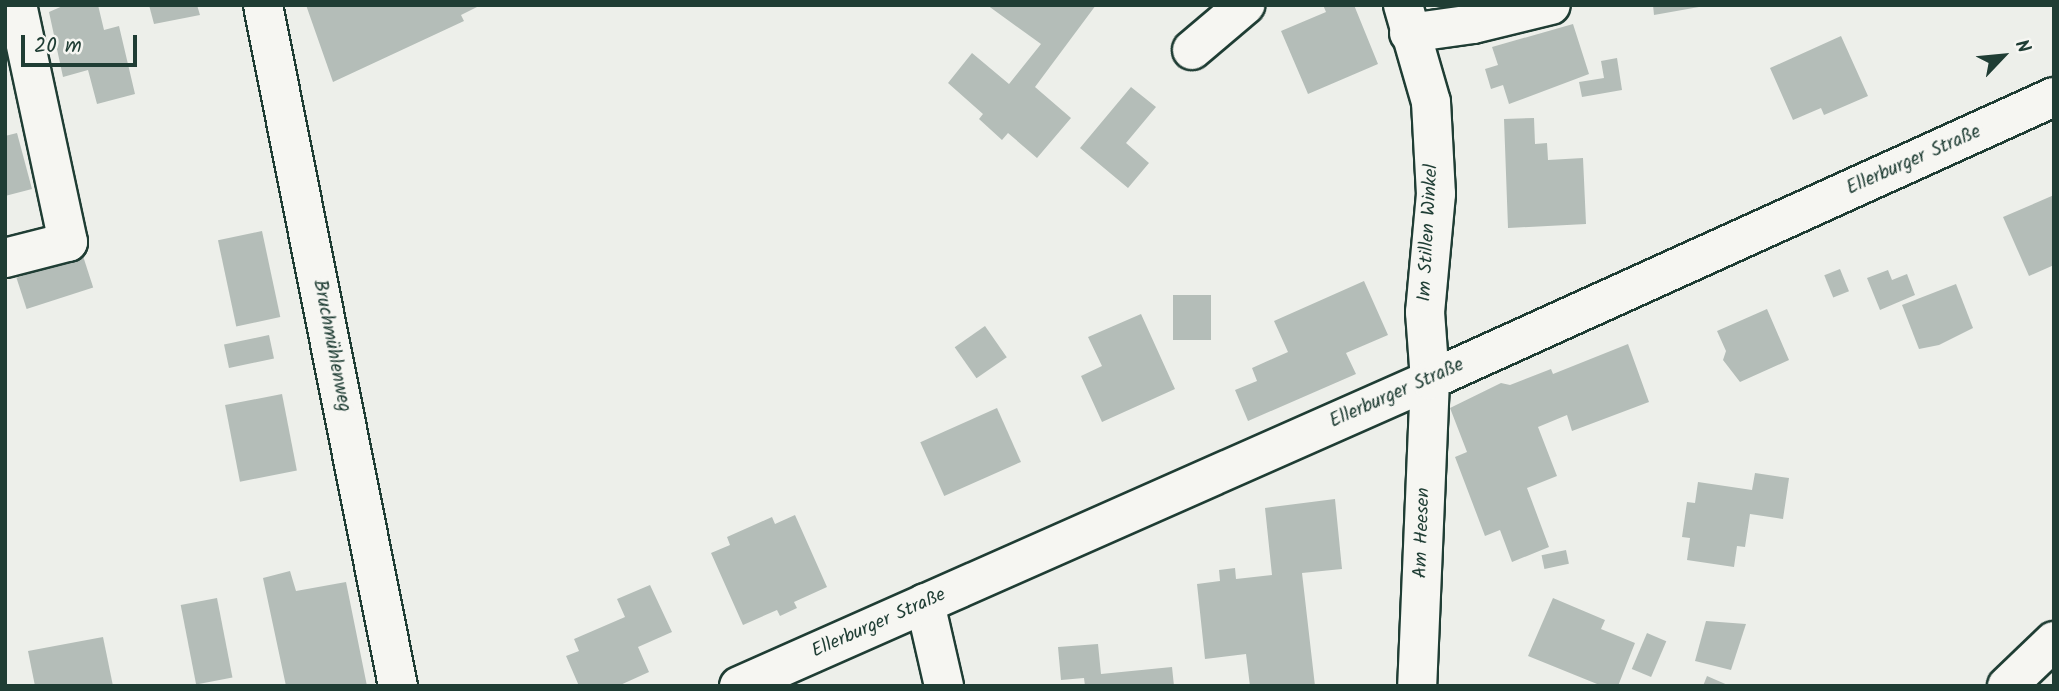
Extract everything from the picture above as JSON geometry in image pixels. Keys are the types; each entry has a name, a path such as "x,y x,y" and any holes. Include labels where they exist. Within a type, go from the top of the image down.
{"street":[{"path":"5,258 68,242 17,5"},
{"name":"Bruchmühlenweg","path":"263,5 398,686"},
{"path":"1192,50 1245,5"},
{"path":"1406,19 1472,24 1551,5"},
{"name":"Im Stillen Winkel","path":"1406,19 1431,102 1436,194 1425,313 1430,380"},
{"name":"Ellerburger Straße","path":"739,686 1430,380 2054,97"},
{"name":"Am Heesen","path":"1417,686 1430,380"},
{"path":"925,603 944,686"},
{"path":"2007,686 2054,641"}],"building":[{"path":"65,5 98,5 104,30 119,26 135,94 97,104 88,70 63,77 49,12"},
{"path":"149,5 197,5 200,15 154,24"},
{"path":"306,5 481,5 461,15 464,21 333,82"},
{"path":"987,5 1096,5 1035,87 1071,118 1037,158 1008,133 1002,140 979,119 983,114 948,83 972,53 1009,84 1041,44"},
{"path":"1323,5 1354,5 1378,64 1308,94 1281,31 1326,12"},
{"path":"1653,5 1699,5 1699,7 1654,15"},
{"path":"1573,24 1589,74 1509,104 1503,85 1491,89 1485,69 1498,65 1492,47"},
{"path":"1841,36 1868,96 1824,115 1821,108 1793,120 1770,68"},
{"path":"1617,58 1622,90 1582,97 1579,82 1604,78 1601,61"},
{"path":"1131,87 1156,107 1126,143 1149,163 1128,188 1080,148"},
{"path":"1534,118 1535,144 1547,143 1548,160 1583,158 1586,224 1508,228 1504,119"},
{"path":"17,133 32,189 5,196 5,136"},
{"path":"2054,195 2054,265 2029,276 2003,217"},
{"path":"262,231 280,317 236,326 218,240"},
{"path":"83,256 93,287 27,309 16,278"},
{"path":"1840,269 1849,291 1833,298 1824,275"},
{"path":"1888,270 1892,280 1907,274 1915,295 1880,310 1867,278"},
{"path":"1364,281 1388,335 1346,353 1356,374 1248,421 1235,390 1257,381 1252,368 1288,352 1274,321"},
{"path":"1956,284 1973,328 1939,345 1919,349 1902,305"},
{"path":"1173,295 1211,295 1211,340 1173,340"},
{"path":"1767,309 1789,360 1740,382 1723,360 1726,351 1717,331"},
{"path":"1141,314 1175,389 1102,422 1081,376 1102,366 1088,337"},
{"path":"985,326 1007,357 976,378 955,347"},
{"path":"269,335 274,358 229,368 224,345"},
{"path":"1628,344 1649,402 1572,431 1567,415 1538,427 1557,476 1527,488 1549,547 1512,562 1500,530 1485,536 1455,457 1467,452 1450,408 1501,383 1510,385 1551,369 1553,374"},
{"path":"282,394 297,471 240,482 225,405"},
{"path":"997,408 1021,462 944,496 920,442"},
{"path":"1755,473 1789,478 1783,519 1750,514 1745,547 1737,546 1734,567 1687,560 1690,538 1682,537 1687,502 1695,503 1698,482 1752,490"},
{"path":"1335,499 1342,569 1302,573 1315,686 1250,686 1246,654 1205,659 1197,584 1220,581 1219,570 1235,568 1236,579 1272,575 1265,508"},
{"path":"795,515 827,587 794,602 797,608 780,616 777,610 743,625 711,553 730,545 727,537 772,517 775,524"},
{"path":"1566,550 1569,564 1544,569 1542,555"},
{"path":"290,571 296,591 346,582 367,686 286,686 263,578"},
{"path":"650,585 672,632 638,647 649,672 618,686 579,686 566,656 579,651 574,639 625,617 617,599"},
{"path":"217,598 232,678 196,685 181,605"},
{"path":"1553,598 1605,620 1601,629 1635,643 1618,686 1602,686 1528,656"},
{"path":"1706,621 1746,624 1731,670 1695,661"},
{"path":"1647,633 1666,641 1651,677 1632,669"},
{"path":"103,637 113,686 35,686 28,651"},
{"path":"1098,644 1101,674 1172,667 1174,686 1085,686 1084,678 1061,680 1058,647"},
{"path":"1707,676 1730,686 1703,686"}]}
